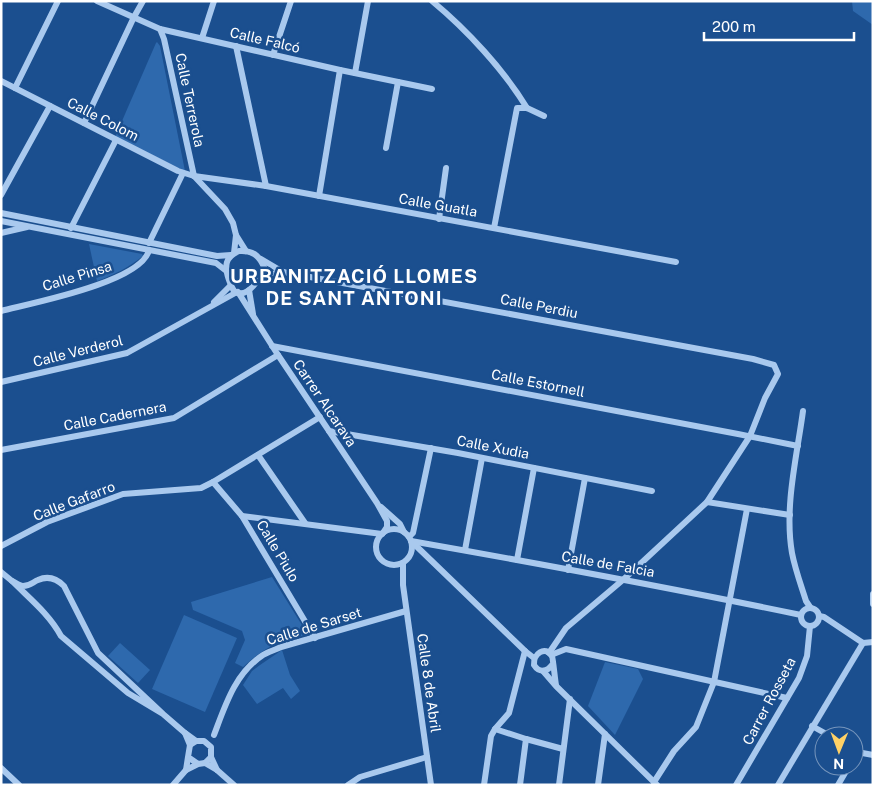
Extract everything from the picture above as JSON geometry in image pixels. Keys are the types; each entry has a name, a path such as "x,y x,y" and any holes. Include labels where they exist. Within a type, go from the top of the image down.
{"street":[{"path":"15,88 58,1"},
{"name":"Calle Falcó","path":"97,1 160,29 340,70 432,88"},
{"path":"84,123 143,1"},
{"path":"202,38 214,1"},
{"path":"273,54 291,1"},
{"path":"355,73 368,1"},
{"path":"432,1 453,19 492,60 527,108"},
{"name":"Calle Terrerola","path":"160,29 164,39 194,176"},
{"path":"236,46 266,186"},
{"path":"319,196 340,70"},
{"name":"Calle Colom","path":"1,81 183,173 194,176"},
{"path":"386,148 398,82"},
{"path":"1,195 50,106"},
{"path":"494,228 517,108 527,108 544,116"},
{"path":"68,234 116,140"},
{"path":"439,218 446,168"},
{"name":"Calle Pinsa","path":"1,311 110,281 137,267 148,256 149,246 183,173"},
{"path":"194,176 225,209 233,223 236,235 246,250"},
{"name":"Calle Guatla","path":"194,176 266,186 676,262"},
{"path":"1,213 72,226 149,246 216,263 225,270 234,291 238,292 243,293 249,290 261,276 264,266 261,259 253,252 246,250 217,256 149,246 68,234 1,221"},
{"path":"1,232 29,226"},
{"path":"225,270 228,259 233,254 236,235"},
{"name":"Calle Perdiu","path":"261,259 283,272 774,365 778,374 765,398 750,436"},
{"name":"Calle Perdiu","path":"261,276 283,272"},
{"name":"Calle Verderol","path":"210,307 231,285"},
{"name":"Carrer Alcarava","path":"249,290 253,317"},
{"name":"Calle Verderol","path":"1,382 127,353 238,292"},
{"name":"Carrer Alcarava","path":"238,292 377,503 387,521 387,527 383,534"},
{"name":"Calle Estornell","path":"272,346 798,446"},
{"name":"Calle Cadernera","path":"1,450 174,418 278,355"},
{"path":"804,411 790,516 792,553 806,601 810,608 815,610 819,616 824,617 863,643 873,642"},
{"name":"Calle Gafarro","path":"1,546 47,522 123,494 201,488 320,417"},
{"name":"Calle Xudia","path":"329,430 652,490"},
{"path":"550,654 566,628 624,579 707,502 750,436"},
{"path":"409,538 413,533 431,448"},
{"path":"258,455 305,523"},
{"path":"465,550 482,458"},
{"path":"517,560 534,468"},
{"path":"568,570 585,478"},
{"name":"Calle Piulo","path":"213,482 242,516 315,638"},
{"path":"707,502 790,516"},
{"name":"Carrer Alcarava","path":"377,503 400,524 409,538 425,556 524,652 534,658"},
{"path":"646,785 653,781 674,751 696,727 714,682 746,509"},
{"path":"242,516 383,534"},
{"path":"394,529 409,538 412,551 403,563 395,565 384,562 380,558 377,546 378,541 388,530 394,529"},
{"name":"Calle de Falcia","path":"409,538 801,615"},
{"path":"410,555 418,554 425,556"},
{"name":"Calle 8 de Abril","path":"402,585 403,563"},
{"name":"Calle 8 de Abril","path":"395,565 402,585 432,785"},
{"path":"1,572 44,612 61,636 128,693 163,714"},
{"path":"12,582 22,586 31,585 40,579 50,578 58,580 64,586 98,653 163,714 196,741"},
{"path":"873,594 873,604"},
{"path":"810,608 805,609 801,615 803,623 810,626 817,622 819,616"},
{"name":"Calle de Sarset","path":"211,747 232,691 243,672 262,656 281,647 406,611"},
{"name":"Carrer Rosseta","path":"736,785 799,678 807,656 810,626"},
{"path":"778,785 863,643"},
{"path":"653,781 543,671 536,668 534,658 538,653 550,654 566,649 787,698"},
{"path":"484,785 491,736 495,728 509,713 524,652"},
{"path":"550,654 553,661 556,686"},
{"path":"543,671 549,669 552,665"},
{"path":"559,785 570,699"},
{"path":"495,728 563,749"},
{"path":"185,733 190,745 186,770"},
{"path":"598,785 605,734"},
{"path":"190,745 196,741 204,741 214,735"},
{"path":"520,785 526,739"},
{"path":"204,741 211,747 211,757 217,770"},
{"path":"188,757 198,764"},
{"path":"173,785 186,770 205,763 211,757"},
{"path":"348,785 360,777 427,757"},
{"path":"205,763 217,770 234,785"},
{"path":"1,768 19,785"}],"shaded area":[{"path":"852,1 873,1 873,25 853,11"},
{"path":"157,42 160,46 185,171 115,137"},
{"path":"89,244 142,254 143,256 121,270 97,281"},
{"path":"272,577 305,630 305,634 269,647 243,667 235,663 245,640 242,631 193,610 191,602"},
{"path":"184,615 237,638 205,712 152,689"},
{"path":"120,643 150,670 138,683 108,656"},
{"path":"282,650 290,675 300,691 291,699 283,688 257,704 243,685 252,671"},
{"path":"605,662 638,669 643,679 615,735 588,706"}],"district":[{"name":"URBANITZACIÓ LLOMES DE SANT ANTONI","path":"354,287"}]}
